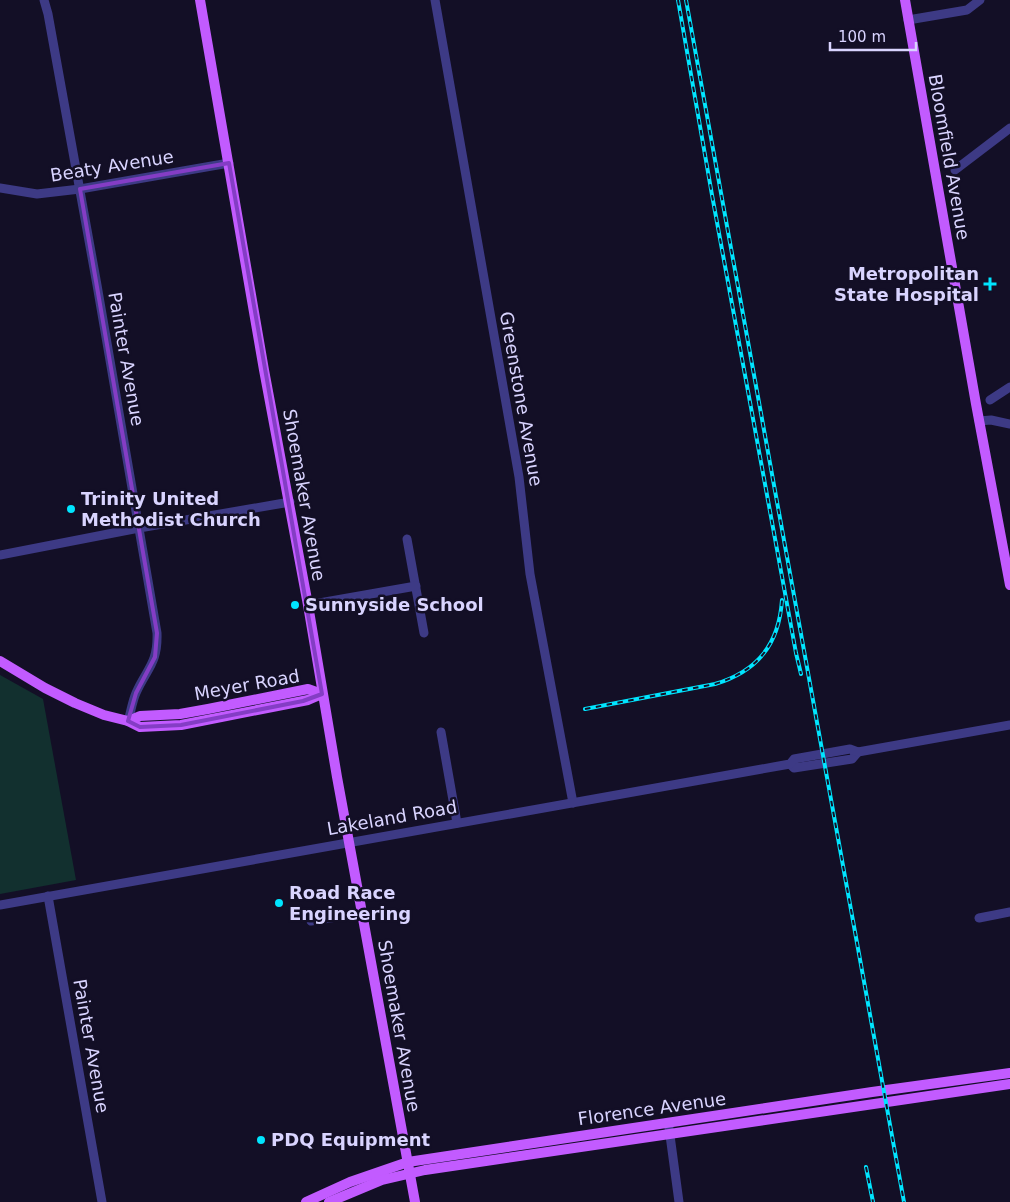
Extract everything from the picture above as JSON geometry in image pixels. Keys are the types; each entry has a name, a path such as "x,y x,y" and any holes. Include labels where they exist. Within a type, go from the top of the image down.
{"main road":[{"name":"Shoemaker Avenue","path":"200,0 264,370 290,502 336,777 415,1202"},
{"name":"Bloomfield Avenue","path":"905,0 979,421 1010,585"},
{"name":"Meyer Road","path":"0,661 45,688 75,703 140,727 181,725 209,720 308,700 322,694"},
{"name":"Meyer Road","path":"128,721 140,716 180,714 308,690 322,694"},
{"path":"208,709 209,720"},
{"name":"Florence Avenue","path":"669,1128 862,1094 1010,1073"},
{"name":"Florence Avenue","path":"306,1202 350,1182 408,1162 516,1151 669,1128 1010,1084"},
{"name":"Florence Avenue","path":"329,1202 382,1180 516,1151"}],"street":[{"name":"Painter Avenue","path":"44,0 80,189 152,602 157,641 155,657 136,693 128,721"},
{"name":"Greenstone Avenue","path":"435,0 519,477 530,574 573,803"},
{"path":"908,20 967,10 980,0"},
{"path":"955,170 1010,128"},
{"name":"Beaty Avenue","path":"0,188 37,194 80,189 229,163"},
{"path":"990,400 1010,387"},
{"path":"979,421 991,420 1010,424"},
{"path":"0,555 139,528 290,502"},
{"path":"407,539 424,633"},
{"path":"308,605 416,586"},
{"name":"Lakeland Road","path":"0,905 790,764 794,768 852,759 858,752 1010,725"},
{"path":"440,732 457,823"},
{"name":"Painter Avenue","path":"48,896 102,1202"},
{"path":"979,918 1010,912"},
{"path":"311,921 362,913"},
{"path":"669,1128 679,1202"}],"highlighted area":[{"path":"229,163 322,694 303,701 181,725 140,727 128,721 136,693 155,657 157,633 80,189"}],"green space":[{"path":"0,675 43,699 76,880 0,894"}],"railway":[{"path":"678,0 712,195 801,674"},
{"path":"686,0 904,1202"},
{"path":"585,709 715,684 743,672 764,654 771,642 780,616 782,600"},
{"path":"866,1167 873,1202"}],"place":[{"name":"Metropolitan State Hospital","path":"990,284"},
{"name":"Trinity United Methodist Church","path":"71,509"},
{"name":"Sunnyside School","path":"295,605"},
{"name":"Road Race Engineering","path":"279,903"},
{"name":"PDQ Equipment","path":"261,1140"}]}
